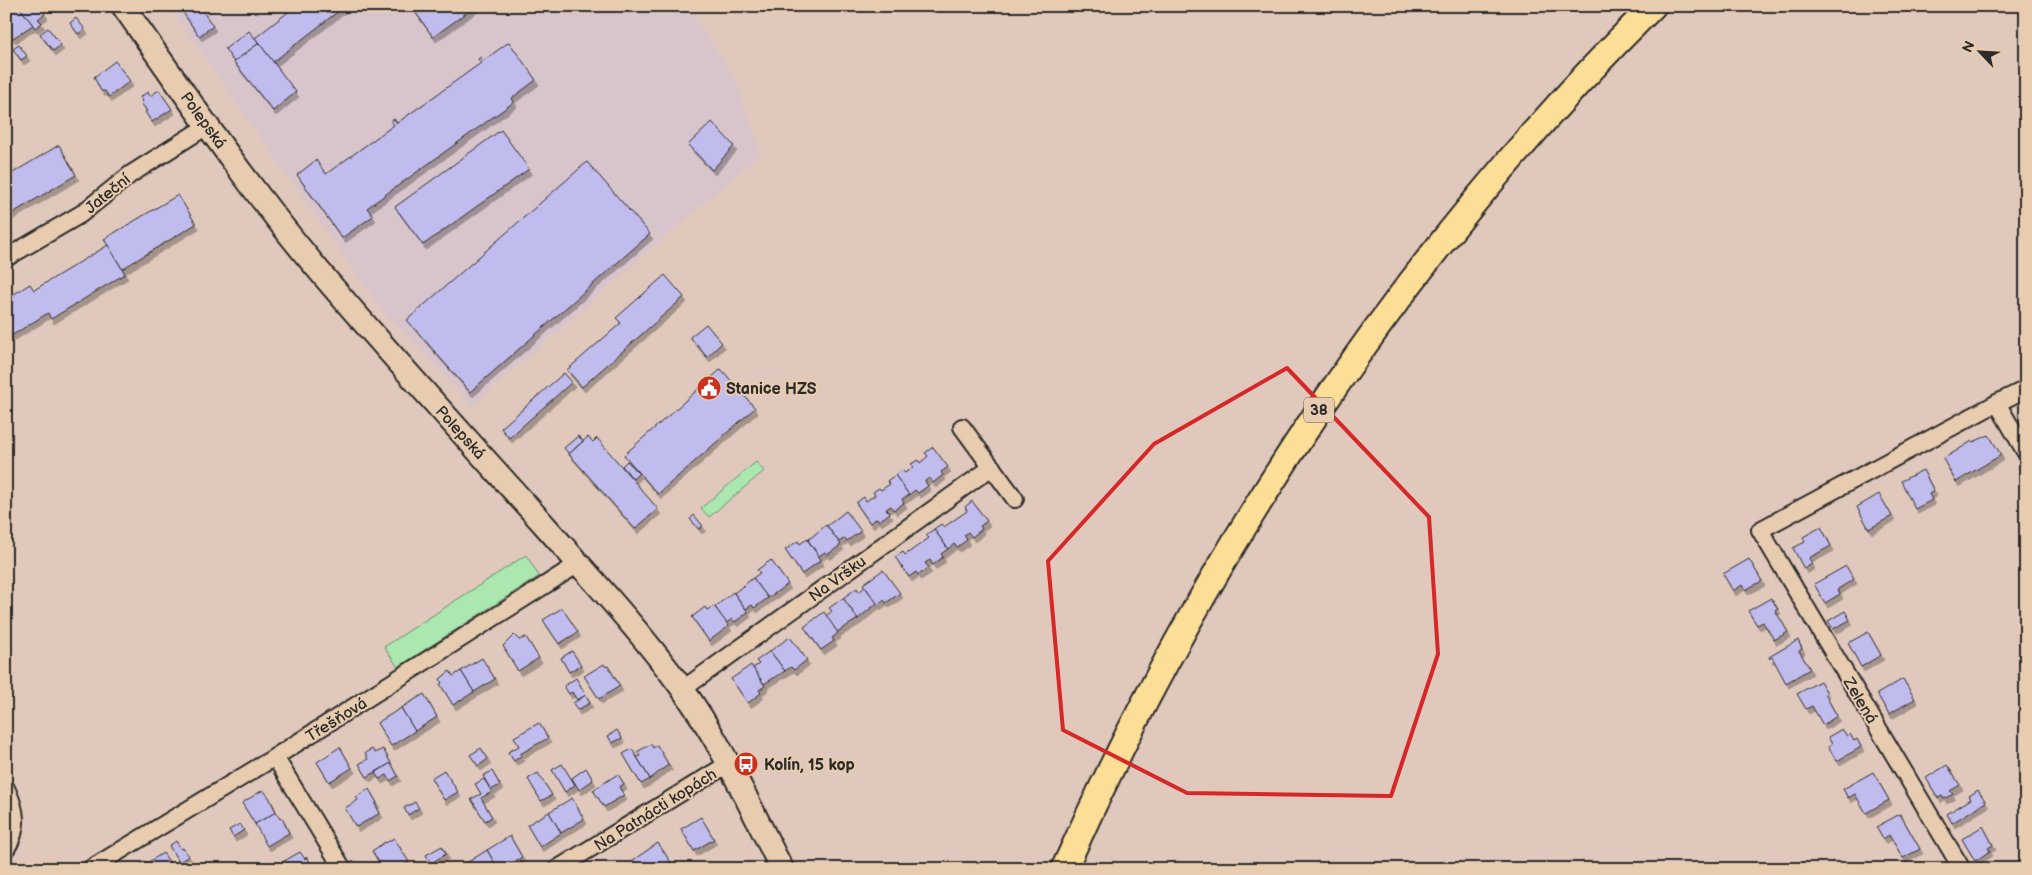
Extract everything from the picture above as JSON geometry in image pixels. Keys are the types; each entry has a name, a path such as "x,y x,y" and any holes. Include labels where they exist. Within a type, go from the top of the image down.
{"main road":[{"name":"Polepská","path":"123,6 207,126 315,266 648,643 683,689 728,764 782,869"},
{"name":"38","path":"1064,869 1140,711 1196,607 1258,503 1311,422 1368,340 1471,207 1566,98 1653,6"}],"street":[{"name":"Jateční","path":"6,258 81,214 130,174 207,126"},
{"path":"2026,389 1997,403 2026,452"},
{"name":"Zelená","path":"1962,869 1760,530 1997,403"},
{"path":"962,427 1015,498"},
{"name":"Na Vršku","path":"683,689 992,467"},
{"name":"Třešňová","path":"90,869 276,757 578,564"},
{"path":"276,757 344,869"},
{"name":"Na Patnácti kopách","path":"557,869 728,764"},
{"path":"6,788 14,804 16,823 14,837 6,849"}],"highlighted area":[{"path":"1287,368 1429,517 1438,654 1391,796 1187,793 1063,730 1048,561 1154,444"}],"shaded area":[{"path":"169,6 687,6 734,76 761,153 472,406 376,302"}],"green space":[{"path":"756,462 764,471 709,517 701,508"},
{"path":"526,555 539,576 398,667 384,647"}],"building":[{"path":"19,6 33,25 13,38 6,29 8,25 6,15"},
{"path":"19,6 39,6 45,14 38,19 42,23 35,28"},
{"path":"189,6 199,6 213,26 199,36 182,11"},
{"path":"296,6 345,6 273,62 255,38"},
{"path":"411,6 476,6 433,37"},
{"path":"76,18 85,29 78,34 70,23"},
{"path":"48,28 61,45 53,51 40,34"},
{"path":"249,31 259,43 234,62 225,49"},
{"path":"509,42 536,80 512,98 514,102 367,208 373,216 342,238 297,175 316,160 326,174 394,125 391,121 394,119 397,123 481,63 478,59 481,57 483,61"},
{"path":"259,43 296,92 273,111 234,62"},
{"path":"19,45 27,56 21,60 13,49"},
{"path":"115,61 130,81 109,97 105,91 101,91 94,77"},
{"path":"159,90 172,109 152,122 145,112 147,111 141,103 143,101 140,97 148,92 150,96"},
{"path":"712,122 734,146 712,170 688,145"},
{"path":"501,130 529,169 423,245 395,207"},
{"path":"59,145 76,175 6,217 6,177"},
{"path":"587,162 650,234 470,392 407,320"},
{"path":"178,195 196,224 122,269 104,239"},
{"path":"108,245 125,274 51,319 48,313 6,339 6,299 30,284 34,290"},
{"path":"665,275 684,297 582,387 567,370 621,323 616,318"},
{"path":"706,324 722,343 707,357 690,337"},
{"path":"721,369 755,408 658,494 624,455"},
{"path":"564,373 572,382 509,438 501,428"},
{"path":"1989,435 2001,455 1956,482 1943,459 1972,441"},
{"path":"578,436 583,441 569,454 564,448"},
{"path":"588,437 593,442 597,438 658,509 635,529 569,454"},
{"path":"933,447 948,467 941,472 943,475 933,483 929,478 925,481 928,486 918,493 915,490 909,495 895,475 902,470 905,473 913,467 911,464 918,460 920,463 928,456 925,453"},
{"path":"627,461 639,473 633,479 622,466"},
{"path":"1923,470 1934,491 1929,494 1932,500 1915,509 1901,481"},
{"path":"895,475 909,495 902,499 904,503 894,510 891,506 886,509 890,513 879,521 877,518 870,523 856,503 864,497 866,501 875,495 873,492 879,488 881,490 890,484 887,481"},
{"path":"1879,494 1892,516 1869,529 1857,507"},
{"path":"972,501 987,521 980,526 982,529 972,537 968,532 964,535 967,540 957,547 954,544 948,549 934,529 941,524 944,527 967,511 965,507"},
{"path":"846,511 861,531 847,541 845,538 839,542 827,526"},
{"path":"694,515 703,526 699,529 690,519"},
{"path":"826,525 841,545 827,555 825,552 819,556 808,540"},
{"path":"1821,527 1831,546 1809,558 1812,564 1804,569 1793,548 1805,542 1803,537"},
{"path":"934,529 948,549 941,554 943,557 933,565 930,560 925,563 929,568 918,575 916,572 909,577 895,557 903,552 905,555 929,538 926,535"},
{"path":"807,539 821,560 802,574 785,550 798,541 800,544"},
{"path":"1749,559 1762,581 1745,590 1742,585 1733,591 1723,574"},
{"path":"771,560 788,584 768,598 753,578 760,573 757,570"},
{"path":"1846,566 1854,579 1838,589 1840,594 1825,603 1814,584"},
{"path":"883,570 900,593 886,603 884,600 878,605 863,584"},
{"path":"753,578 768,598 754,608 752,605 746,609 734,593"},
{"path":"865,587 877,603 858,619 843,598 857,588 859,592"},
{"path":"733,592 748,612 735,622 732,619 726,623 715,607"},
{"path":"843,598 858,619 837,632 826,616 832,611 829,608"},
{"path":"1771,598 1778,609 1775,610 1788,632 1774,640 1763,622 1757,625 1748,611"},
{"path":"714,606 729,626 709,641 692,617 705,607 707,610"},
{"path":"562,608 578,632 559,644 543,620"},
{"path":"1845,611 1850,620 1833,629 1828,621"},
{"path":"824,612 838,633 832,638 834,641 821,650 804,627"},
{"path":"1868,632 1881,655 1861,667 1848,643"},
{"path":"514,635 519,640 526,637 539,658 518,671 503,646"},
{"path":"790,637 807,660 794,670 791,667 785,671 770,651"},
{"path":"1798,640 1802,649 1799,651 1810,669 1786,683 1772,657 1770,659 1769,657"},
{"path":"572,651 581,665 569,672 561,658"},
{"path":"770,651 785,671 764,684 753,668 759,664 756,661"},
{"path":"482,658 495,679 474,692 461,671"},
{"path":"604,664 606,667 608,666 620,686 599,699 584,676"},
{"path":"751,665 765,686 759,690 761,693 748,703 731,679"},
{"path":"450,671 453,676 461,671 474,692 453,705 440,684 442,683 440,679"},
{"path":"576,678 586,695 577,700 572,692 569,694 564,686"},
{"path":"1903,679 1915,699 1889,714 1877,694"},
{"path":"1820,681 1837,716 1823,725 1812,706 1806,709 1797,694"},
{"path":"424,694 437,717 415,731 401,708"},
{"path":"586,695 590,703 577,710 573,703"},
{"path":"401,708 415,731 391,746 377,723"},
{"path":"539,723 548,738 520,754 521,756 514,761 508,752 519,746 514,737"},
{"path":"1842,729 1847,736 1850,734 1854,741 1857,739 1861,747 1837,761 1828,747 1832,744 1828,737"},
{"path":"617,730 622,738 612,743 608,736"},
{"path":"651,744 653,748 657,745 670,767 668,765 650,779 637,757 640,756 637,752"},
{"path":"340,747 352,768 329,782 317,762"},
{"path":"481,748 488,759 478,766 470,755"},
{"path":"372,749 375,753 383,749 391,763 367,777 359,764 368,759 365,753"},
{"path":"632,749 650,779 641,784 623,754"},
{"path":"391,763 398,776 390,781 387,775 379,779 375,773"},
{"path":"562,764 575,785 565,792 552,770"},
{"path":"1947,765 1960,785 1950,791 1953,794 1944,799 1942,796 1938,798 1926,778"},
{"path":"586,768 593,780 579,790 572,778"},
{"path":"444,770 458,792 444,800 431,778"},
{"path":"492,771 500,785 491,790 483,776"},
{"path":"1873,772 1889,800 1866,813 1855,794 1848,798 1843,789"},
{"path":"538,773 552,795 541,801 528,779"},
{"path":"618,774 624,784 619,787 624,795 604,807 593,790"},
{"path":"484,779 492,792 481,798 492,817 485,821 471,799 481,794 475,784"},
{"path":"369,789 380,813 356,827 345,808 358,800 356,797"},
{"path":"263,790 269,797 276,812 255,824 242,803"},
{"path":"1978,790 1986,802 1952,823 1947,814 1971,799 1969,796"},
{"path":"572,798 584,819 561,833 549,812"},
{"path":"415,802 419,808 408,815 404,808"},
{"path":"276,812 280,819 282,818 289,833 267,846 255,824"},
{"path":"549,812 561,833 540,847 527,825"},
{"path":"1900,814 1920,849 1903,858 1889,835 1883,839 1876,827"},
{"path":"701,817 714,839 694,851 681,829"},
{"path":"240,824 244,830 233,837 229,830"},
{"path":"1983,826 1993,845 1988,848 1990,851 1975,861 1962,839"},
{"path":"510,836 522,857 502,869 498,869 487,850"},
{"path":"394,838 409,862 398,869 383,869 372,851"},
{"path":"176,841 189,856 179,862 169,846"},
{"path":"658,843 672,864 664,869 639,869 633,860"},
{"path":"442,846 446,854 431,863 426,855"},
{"path":"487,850 498,869 468,869 465,864"},
{"path":"300,852 305,859 307,857 311,864 309,865 311,869 282,869 279,864"},
{"path":"163,853 174,869 135,868 145,861 147,863"}],"place":[{"name":"Stanice HZS","path":"709,388"},
{"name":"Kolín, 15 kop","path":"746,764"}]}
